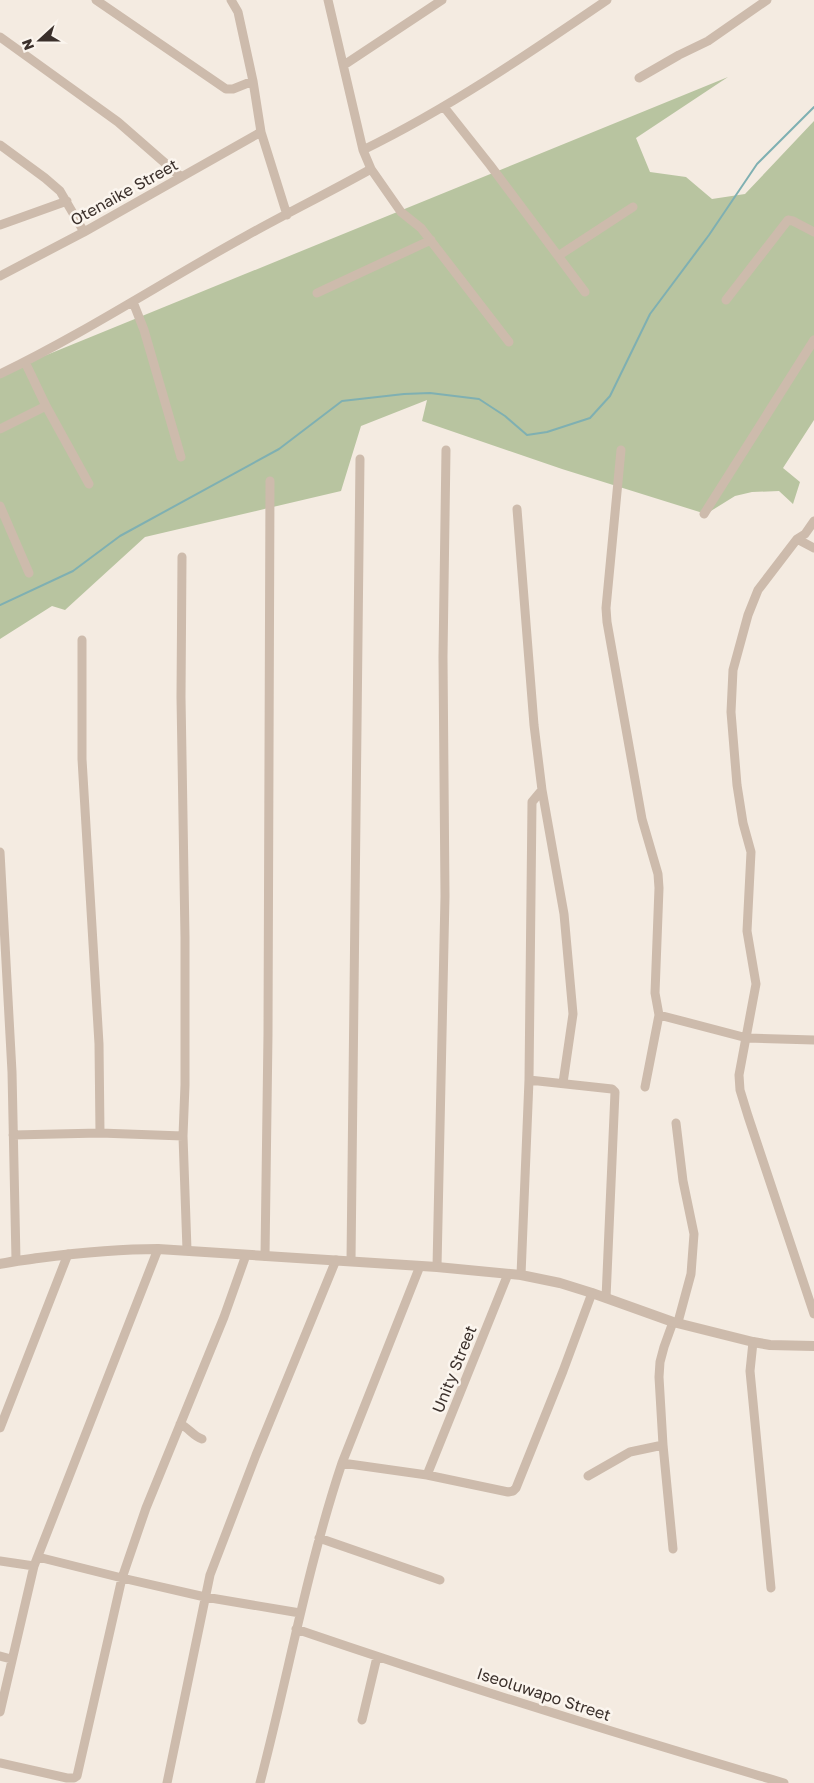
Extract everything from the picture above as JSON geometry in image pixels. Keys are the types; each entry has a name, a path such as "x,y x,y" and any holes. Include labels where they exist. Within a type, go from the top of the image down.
{"street":[{"path":"96,0 226,89 233,89 253,81"},
{"path":"231,0 238,12 253,81 261,132 287,215"},
{"path":"328,0 362,150 371,170 401,212 421,228 431,240 509,342"},
{"path":"344,66 442,0"},
{"path":"362,150 398,133 444,107 607,0"},
{"path":"639,78 708,40 767,0"},
{"path":"0,37 123,126 181,177"},
{"path":"444,107 585,292"},
{"name":"Otenaike Street","path":"0,276 84,232 261,132"},
{"path":"0,145 53,185 67,201 84,232"},
{"path":"0,374 132,302 246,236 371,170"},
{"path":"0,225 67,201"},
{"path":"558,256 633,207"},
{"path":"726,300 788,220 814,232"},
{"path":"317,293 431,240"},
{"path":"132,302 144,330 181,457"},
{"path":"704,514 814,340"},
{"path":"25,362 46,406 89,484"},
{"path":"0,430 46,406"},
{"path":"437,1266 445,896 443,657 446,450"},
{"path":"621,450 606,608 607,622 642,819 658,874 659,904 655,994 659,1015 645,1087"},
{"path":"351,1261 360,459"},
{"path":"265,1256 270,482"},
{"path":"0,506 29,573"},
{"path":"517,509 534,725 542,790 564,914 573,1014 563,1082"},
{"path":"814,521 806,534 797,539 758,590 748,615 732,670 731,712 737,785 743,823 751,852 747,931 756,984 739,1075 740,1090 814,1314"},
{"path":"797,539 814,548"},
{"path":"182,557 181,697 186,937 183,1136 186,1250"},
{"path":"82,640 82,759 99,1044 100,1133"},
{"path":"521,1275 529,1080 532,802 542,790"},
{"path":"0,852 12,1072 16,1260"},
{"path":"659,1015 747,1038 814,1040"},
{"path":"529,1080 563,1082 612,1089 614,1092 606,1298"},
{"path":"673,1549 663,1445 660,1362 676,1322 691,1274 694,1234 683,1180 676,1124"},
{"path":"13,1135 100,1133 183,1136"},
{"path":"0,1264 16,1260 113,1249 158,1249 437,1266 521,1275 560,1283 676,1322 753,1342 770,1345 814,1346"},
{"path":"0,1712 34,1566 158,1249"},
{"path":"0,1428 68,1254"},
{"path":"0,1763 75,1780 77,1776 122,1578 146,1508 224,1317 246,1254"},
{"path":"166,1783 210,1575 256,1455 336,1260"},
{"path":"260,1783 319,1538 342,1463 420,1266"},
{"name":"Unity Street","path":"427,1474 508,1274"},
{"path":"342,1463 427,1474 513,1492 563,1371 592,1293"},
{"path":"753,1342 750,1371 771,1588"},
{"path":"180,1424 202,1439"},
{"path":"588,1476 630,1452 663,1445"},
{"path":"319,1538 440,1580"},
{"path":"38,1557 205,1596 300,1613"},
{"path":"0,1561 34,1566"},
{"name":"Iseoluwapo Street","path":"296,1629 377,1657 660,1747 784,1783"},
{"path":"0,1656 11,1659"},
{"path":"362,1720 377,1657"}],"green space":[{"path":"728,77 636,138 650,172 686,177 712,199 745,194 814,121 814,420 783,468 800,482 793,504 779,491 752,492 735,496 706,514 562,469 422,421 427,400 361,426 341,491 145,537 65,610 52,606 0,639 0,374"}],"waterway":[{"path":"0,605 73,571 120,536 279,449 342,401 430,393 479,399 505,416 527,435 547,432 590,418 610,396 650,314 709,235 757,164 814,107"}]}
